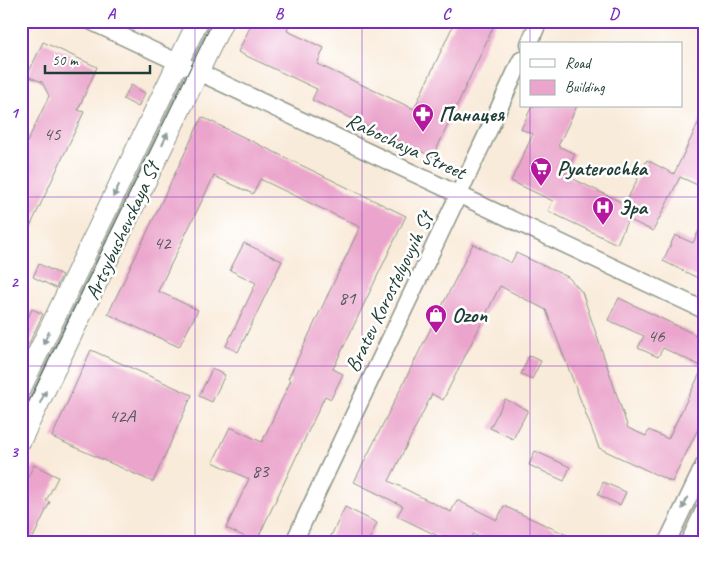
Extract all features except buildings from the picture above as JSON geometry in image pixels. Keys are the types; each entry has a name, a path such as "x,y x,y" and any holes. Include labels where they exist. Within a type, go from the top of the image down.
{"main road":[{"name":"Artsybushevskaya St","path":"21,388 198,21"},
{"name":"Artsybushevskaya St","path":"21,440 223,21"}],"street":[{"name":"Rabochaya Street","path":"90,21 704,310"},
{"path":"529,42 539,21"},
{"name":"Bratev Korostelyovyih St","path":"294,542 350,420 460,195 520,62"},
{"path":"667,542 704,465"},
{"path":"689,542 704,510"}],"tram line":[{"path":"21,418 213,21"}],"place":[{"name":"Панацея","path":"423,133"},
{"name":"Pyaterochka","path":"541,187"},
{"name":"Эра","path":"603,226"},
{"name":"Ozon","path":"436,334"}]}
